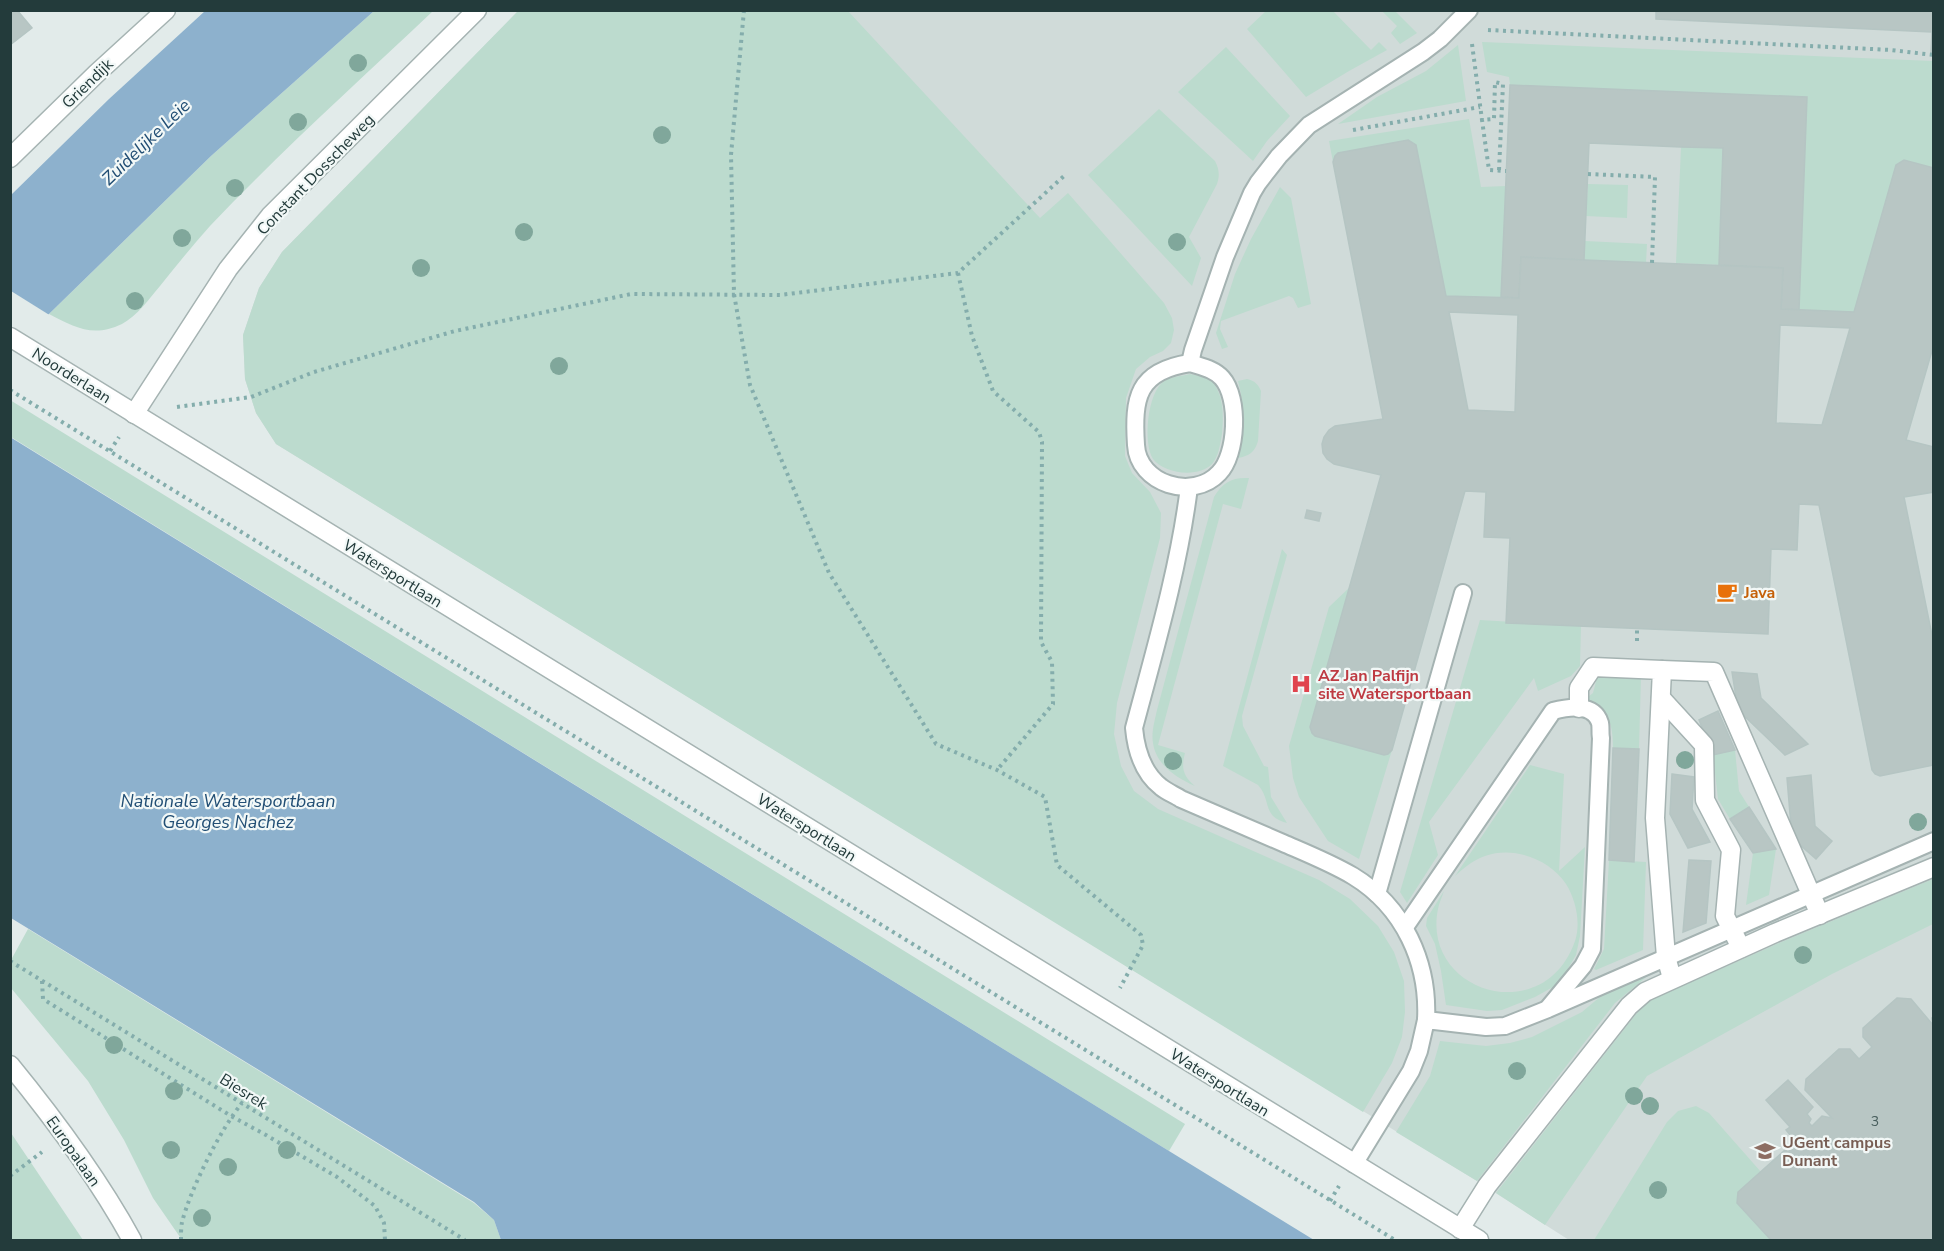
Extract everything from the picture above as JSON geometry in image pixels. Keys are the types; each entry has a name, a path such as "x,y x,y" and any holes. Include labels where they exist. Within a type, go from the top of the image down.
{"street":[{"name":"Griendijk","path":"10,158 166,10"},
{"name":"Constant Dosscheweg","path":"134,414 228,269 270,216 477,10"},
{"name":"Noorderlaan","path":"10,337 134,414"},
{"name":"Watersportlaan","path":"134,414 1479,1240"},
{"path":"1579,708 1579,688 1593,667 1714,672 1820,915"},
{"path":"1662,670 1655,818 1666,957 1672,978"},
{"path":"1661,698 1704,744 1705,800 1731,850 1725,916 1741,948"},
{"path":"1460,1229 1487,1186 1629,1006 1645,992 1741,948 1934,867"},
{"name":"Europalaan","path":"10,1065 64,1135 132,1240"}],"lane":[{"path":"1190,363 1224,257 1252,194 1279,156 1309,125 1423,52 1469,10"},
{"path":"1190,363 1211,369 1223,379 1232,394 1233,442 1228,460 1219,474 1205,483 1189,487 1172,486 1157,480 1145,471 1136,453 1135,426 1138,401 1143,386 1155,373 1190,363"},
{"path":"1189,487 1162,621 1134,728 1135,742 1143,767 1160,787 1181,799 1354,877 1377,894 1405,927 1422,967 1427,999 1426,1020 1419,1051 1411,1071 1353,1164"},
{"path":"1377,894 1464,593"},
{"path":"1405,927 1553,711 1566,708 1591,711 1600,722 1592,949 1583,966 1548,1009"},
{"path":"1426,1020 1486,1027 1505,1026 1934,841"}],"path":[{"path":"744,10 731,155 734,294 750,385 829,573 936,744 998,770 1045,797 1057,865 1141,935 1143,945 1106,1012"},
{"path":"1453,27 1471,36 1488,30 1891,50 1934,55"},
{"path":"1471,36 1489,170 1506,171"},
{"path":"1482,120 1494,119 1495,81 1503,84 1499,170"},
{"path":"1345,131 1480,107"},
{"path":"1588,174 1655,177 1652,263"},
{"path":"134,414 251,397 314,372 455,331 631,294 780,295 957,273 1065,175"},
{"path":"957,273 972,336 993,391 1039,432 1042,442 1041,642 1052,662 1053,704 998,770"},
{"path":"10,390 1395,1240"},
{"name":"Biesrek","path":"10,961 465,1240"},
{"path":"42,981 43,999 231,1116 337,1177 375,1206 384,1222 385,1240"},
{"path":"181,1240 182,1223 196,1183 231,1116 242,1103"},
{"path":"10,1176 64,1135"}],"shaded area":[{"name":"AZ Jan Palfijn site Watersportbaan","path":"518,11 1933,11 1933,1240 1569,1240 1477,1181 276,444 256,413 245,379 243,335 259,288 282,252"}],"green space":[{"path":"374,11 433,11 237,198 204,233 133,317 112,328 93,330 75,327 49,314 211,156"},
{"path":"518,11 848,11 1040,218 1068,193 1164,303 1172,318 1174,330 1171,343 1136,369 1126,398 1125,456 1132,473 1150,492 1161,513 1160,538 1117,703 1114,734 1121,766 1134,791 1158,809 1319,880 1350,899 1378,926 1394,952 1404,981 1405,1012 1402,1037 1392,1063 1363,1112 276,444 256,413 245,379 243,335 259,288 282,252"},
{"path":"1266,11 1333,11 1371,50 1379,42 1387,50 1306,97 1247,29"},
{"path":"1382,11 1395,11 1417,33 1400,44 1391,33 1397,26"},
{"path":"1482,42 1933,61 1933,168 1904,160 1896,165 1854,312 1799,310 1807,97 1510,85 1509,77 1487,72"},
{"path":"1458,45 1466,101 1338,124 1377,97 1426,71"},
{"path":"1226,47 1290,116 1267,141 1253,161 1178,92"},
{"path":"1159,109 1215,161 1218,169 1217,184 1189,237 1201,258 1192,286 1088,175"},
{"path":"1469,119 1481,187 1506,186 1501,297 1446,296 1416,146 1408,140 1338,153 1333,162 1329,141"},
{"path":"1681,147 1723,148 1719,265 1676,263"},
{"path":"1588,184 1628,185 1627,218 1586,216"},
{"path":"1280,187 1291,198 1311,304 1298,308 1293,298 1289,296 1221,321 1220,329 1228,347 1222,349 1216,333 1235,274 1251,239"},
{"path":"1585,241 1647,244 1646,263 1584,260"},
{"path":"1190,374 1209,378 1218,390 1223,412 1222,434 1216,457 1206,468 1191,473 1173,471 1158,464 1153,459 1148,442 1150,407 1158,387 1164,381"},
{"path":"1247,379 1256,383 1261,391 1258,441 1251,453 1238,458 1243,419 1238,381"},
{"path":"10,400 1185,1124 1169,1151 11,437"},
{"path":"1249,478 1241,509 1223,504 1158,745 1185,753 1184,771 1195,786 1168,770 1158,758 1153,743 1153,726 1214,497 1229,481"},
{"path":"1282,549 1287,555 1242,716 1243,726 1264,766 1268,767 1271,797 1287,823 1273,816 1258,785 1223,766"},
{"path":"1350,587 1310,727 1315,736 1384,755 1392,750 1359,859 1328,841 1299,797 1293,778 1289,746 1329,607"},
{"path":"1480,620 1581,626 1580,666 1571,676 1538,691 1534,678 1429,822 1438,855 1407,903 1400,892"},
{"path":"1598,674 1641,676 1639,749 1613,748 1612,731 1608,718 1599,708 1583,701 1593,693"},
{"path":"1735,750 1739,791 1749,807 1730,819 1718,799 1713,755"},
{"path":"1530,765 1564,774 1559,871 1585,847 1580,936 1576,955 1566,972 1553,987 1502,1010 1487,1011 1446,1005 1435,944 1426,926 1427,918 1444,891 1438,909 1438,938 1448,962 1466,979 1488,990 1514,992 1538,985 1560,969 1575,941 1577,919 1572,897 1559,875 1541,862 1519,854 1496,853 1477,860 1455,876"},
{"path":"1776,849 1769,895 1746,905 1753,853"},
{"path":"1609,860 1646,862 1643,950 1596,970 1594,969 1604,949"},
{"path":"1933,879 1933,924 1832,974 1647,1076 1545,1225 1496,1193 1637,1013 1651,1000 1779,943"},
{"path":"28,929 474,1203 494,1220 501,1240 182,1240 153,1198 124,1140 88,1081 11,988 11,960"},
{"path":"1650,974 1615,1003 1477,1181 1396,1132 1430,1076 1440,1041 1486,1046 1532,1037 1582,1012 1601,996"},
{"path":"1696,1106 1709,1113 1761,1172 1737,1203 1771,1240 1594,1240 1667,1122 1678,1111"},
{"path":"11,1133 83,1240 11,1240"}],"water":[{"name":"Zuidelijke Leie","path":"205,11 374,11 211,156 11,351 11,195 109,99"},
{"name":"Nationale Watersportbaan Georges Nachez","path":"10,437 1314,1240 501,1240 494,1220 474,1202 11,918"}],"pier":[{"path":"11,291 51,316 10,354"}],"building":[{"path":"10,10 17,10 32,28 10,45"},
{"path":"1656,10 1934,10 1934,53 1931,53 1932,32 1656,19"},
{"path":"1510,85 1807,97 1799,310 1781,309 1783,268 1719,265 1723,148 1589,143 1584,260 1521,257 1519,298 1501,297"},
{"path":"1408,140 1416,145 1446,296 1519,298 1521,257 1783,268 1781,309 1854,312 1896,165 1904,160 1934,168 1934,344 1906,440 1934,447 1934,492 1904,497 1934,645 1934,765 1880,776 1872,770 1819,505 1799,504 1797,550 1771,549 1768,634 1506,623 1510,538 1484,537 1486,492 1465,491 1392,750 1384,755 1315,736 1312,733 1310,727 1381,475 1334,464 1323,453 1324,437 1335,426 1383,419 1333,162 1338,153","holes":["1449,312 1518,315 1515,412 1468,410","1780,325 1850,328 1822,425 1776,423"]},
{"path":"1307,510 1321,513 1319,521 1305,518"},
{"path":"1732,672 1757,674 1761,698 1808,744 1785,755 1738,710"},
{"path":"1718,711 1735,750 1713,755 1699,720"},
{"path":"1613,748 1639,749 1634,862 1609,860"},
{"path":"1672,774 1694,777 1692,809 1710,842 1688,848 1670,814"},
{"path":"1811,775 1815,826 1832,841 1816,859 1792,838 1787,778"},
{"path":"1749,807 1776,849 1753,853 1730,819"},
{"path":"1689,860 1711,861 1706,923 1683,932"},
{"path":"1897,998 1911,999 1933,1025 1932,1018 1934,1017 1934,1240 1771,1240 1737,1203 1738,1192 1795,1141 1786,1130 1790,1127 1766,1100 1788,1080 1813,1107 1807,1114 1812,1126 1822,1116 1832,1118 1805,1090 1806,1079 1839,1049 1850,1049 1859,1059 1872,1047 1863,1037 1863,1028"}],"place":[{"name":"Java","path":"1727,592"},
{"name":"AZ Jan Palfijn site Watersportbaan","path":"1301,684"},
{"name":"UGent campus Dunant","path":"1765,1151"}]}
